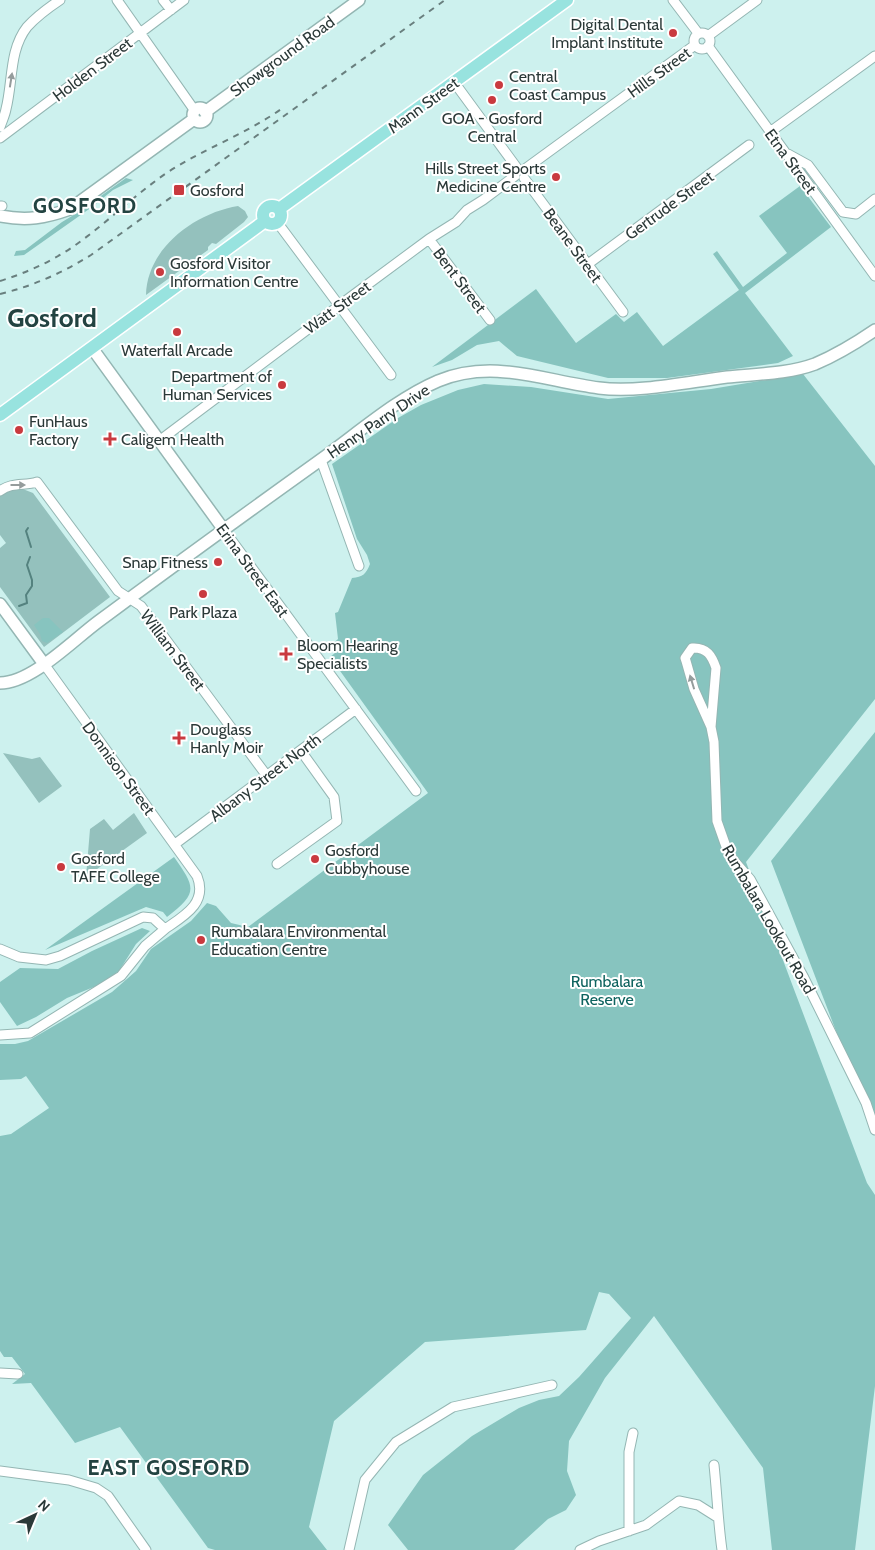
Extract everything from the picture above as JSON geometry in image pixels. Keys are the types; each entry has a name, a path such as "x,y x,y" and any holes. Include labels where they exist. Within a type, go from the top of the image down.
{"main road":[{"name":"Showground Road","path":"1,209 31,219 48,217 70,209 198,114 359,0"},
{"name":"Mann Street","path":"271,222 281,215 279,209 567,0"},
{"path":"0,415 271,222"},
{"name":"Henry Parry Drive","path":"0,683 18,680 34,672 81,634 409,396 439,380 467,372 501,370 600,388 636,388 781,371 812,364 850,346 875,330"},
{"name":"Erina Street East","path":"92,348 224,530"},
{"name":"Donnison Street","path":"0,604 44,664"}],"street":[{"path":"0,128 6,109 15,52 20,39 27,27 40,14 60,0"},
{"path":"116,0 198,114"},
{"path":"163,0 171,10"},
{"name":"Holden Street","path":"0,138 184,0"},
{"path":"673,0 698,33"},
{"path":"708,36 757,0"},
{"path":"698,33 705,33 708,36 710,40 708,46 701,49 695,45 694,37 698,33"},
{"name":"Hills Street","path":"520,173 695,45"},
{"name":"Etna Street","path":"708,46 875,276"},
{"path":"770,132 875,56"},
{"name":"Beane Street","path":"454,82 623,312"},
{"name":"Gertrude Street","path":"588,264 749,145"},
{"path":"784,152 808,165 843,212 856,214 875,199"},
{"name":"Watt Street","path":"159,441 339,305 429,239 456,222 467,210 520,173"},
{"path":"271,222 339,305 391,375"},
{"name":"Bent Street","path":"429,239 490,320"},
{"path":"321,460 359,566"},
{"name":"William Street","path":"0,490 8,485 27,485 37,482 118,591 141,606 267,776"},
{"name":"Erina Street East","path":"224,530 416,791"},
{"name":"Rumbalara Lookout Road","path":"711,727 716,668 708,651 692,648 685,658 694,689 711,727 714,742 717,821 729,855 750,879 804,978 866,1103 875,1130"},
{"name":"Donnison Street","path":"0,1035 30,1033 121,976 145,946 192,909 199,898 200,891 197,876 44,664"},
{"name":"Albany Street North","path":"175,844 356,710"},
{"path":"277,864 336,821 334,797 301,751"},
{"path":"0,949 19,957 46,960 60,956 143,917 153,918 165,929"},
{"path":"0,1373 18,1374"},
{"path":"349,1550 365,1480 396,1442 453,1407 552,1385"},
{"path":"629,1530 629,1452 633,1433"},
{"path":"714,1464 717,1488 717,1517 722,1550"},
{"path":"0,1471 69,1480 96,1488 108,1496 146,1550"},
{"path":"580,1550 599,1541 646,1525 679,1501 698,1505 717,1517"}],"shaded area":[{"path":"238,206 245,211 248,217 244,222 216,244 212,243 208,250 146,295 148,278 155,262 164,248 176,236 206,216"},
{"path":"15,486 33,493 110,597 44,647 0,587 0,548 6,543 0,535 0,493"},
{"path":"3,753 32,759 40,757 62,786 39,803"},
{"path":"134,813 147,833 86,877 90,829 104,819 113,830"}],"green space":[{"path":"126,178 133,180 113,190 24,255 14,256 16,251 25,250"},
{"path":"800,186 831,227 745,293 793,356 778,363 667,378 608,378 517,356 499,341 477,345 452,360 432,367 536,289 576,343 616,314 624,322 637,312 663,346 739,290 713,254 717,251 743,287 787,253 759,216"},
{"name":"Rumbalara Reserve","path":"803,374 875,466 875,699 746,862 867,1183 875,1195 875,1386 855,1550 772,1550 763,1468 654,1316 605,1378 569,1441 567,1471 576,1495 566,1510 548,1519 514,1550 408,1550 388,1525 423,1475 472,1436 519,1408 539,1400 559,1396 579,1377 631,1318 609,1294 599,1292 586,1330 425,1342 334,1421 309,1527 327,1550 215,1550 208,1548 120,1427 75,1443 31,1383 12,1384 25,1374 12,1357 4,1357 0,1351 0,1136 11,1134 49,1108 26,1076 21,1079 0,1080 0,1044 15,1044 28,1041 112,992 136,971 151,949 191,921 207,903 216,906 231,923 248,927 428,793 330,657 335,653 330,646 338,639 335,613 338,612 352,578 364,574 370,564 357,539 332,464 398,418 421,405 458,390 484,384 531,387 608,399 711,389"},
{"path":"43,618 49,618 63,632 47,643 42,641 34,625"},
{"path":"875,732 875,1133 771,861"},
{"path":"174,857 187,876 190,890 189,896 184,902 167,917 163,912 146,907 45,950"},
{"path":"142,928 150,931 136,944 119,971 101,984 67,998 17,1026 0,1002 0,982 20,968 58,969"}],"waterway":[{"path":"28,528 26,531 31,547"},
{"path":"19,606 27,603 26,595 32,586 27,565 30,557"}],"railway":[{"path":"0,294 47,278 91,255 445,0"},
{"path":"0,281 32,269 72,248 168,172 270,117 284,107"}],"place":[{"name":"Digital Dental Implant Institute","path":"673,33"},
{"name":"Central Coast Campus","path":"499,85"},
{"name":"GOA - Gosford Central","path":"492,100"},
{"name":"Hills Street Sports Medicine Centre","path":"556,177"},
{"name":"Gosford","path":"179,190"},
{"name":"Gosford Visitor Information Centre","path":"160,272"},
{"name":"Waterfall Arcade","path":"177,332"},
{"name":"Department of Human Services","path":"282,385"},
{"name":"FunHaus Factory","path":"19,430"},
{"name":"Caligem Health","path":"110,439"},
{"name":"Snap Fitness","path":"218,562"},
{"name":"Park Plaza","path":"203,594"},
{"name":"Bloom Hearing Specialists","path":"286,654"},
{"name":"Douglass Hanly Moir","path":"179,738"},
{"name":"Gosford Cubbyhouse","path":"315,859"},
{"name":"Gosford TAFE College","path":"61,867"},
{"name":"Rumbalara Environmental Education Centre","path":"201,940"}],"district":[{"name":"GOSFORD","path":"85,206"},
{"name":"Gosford","path":"52,318"},
{"name":"EAST GOSFORD","path":"169,1468"}]}
